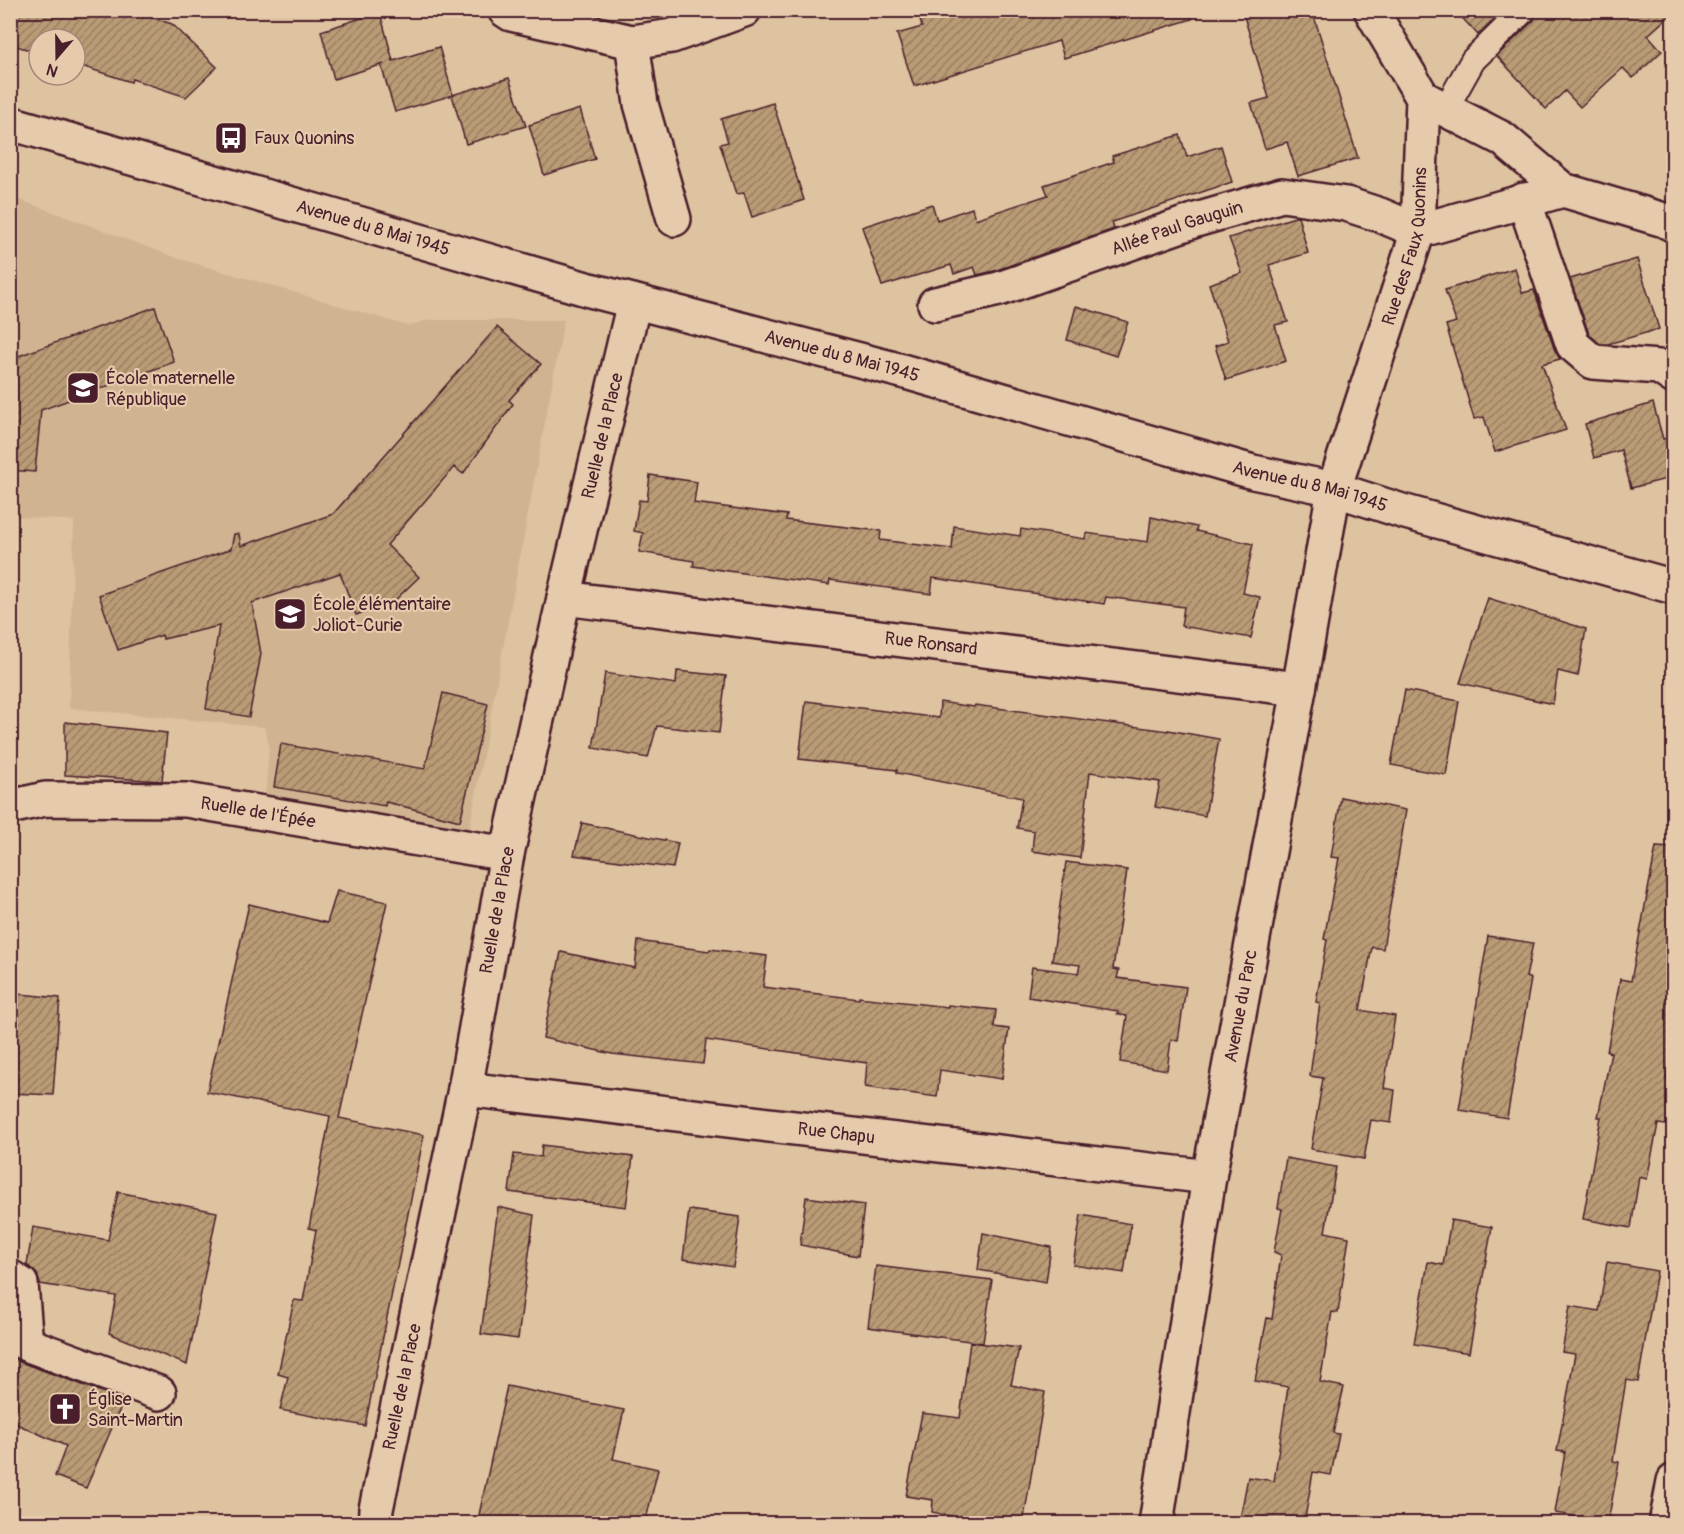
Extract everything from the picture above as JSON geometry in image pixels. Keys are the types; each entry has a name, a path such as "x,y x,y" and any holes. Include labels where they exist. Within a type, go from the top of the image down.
{"street":[{"path":"505,10 511,14 632,42 672,36 744,10"},
{"path":"1371,10 1434,104 1503,139 1563,190 1674,225"},
{"path":"632,42 641,104 674,219"},
{"name":"Rue des Faux Quonins","path":"1334,489 1418,231 1434,104"},
{"name":"Avenue du 8 Mai 1945","path":"10,123 634,302 902,371 1277,478 1334,489 1402,512 1674,587"},
{"path":"1418,231 1563,190"},
{"name":"Allée Paul Gauguin","path":"935,304 999,289 1196,220 1282,195 1346,204 1418,231"},
{"path":"1524,200 1573,345 1593,362 1659,368 1674,377"},
{"name":"Ruelle de la Place","path":"375,1524 376,1509 465,1089 507,854 564,597 634,302"},
{"name":"Avenue du Parc","path":"1156,1524 1209,1177 1334,489"},
{"name":"Rue Ronsard","path":"564,597 1299,689"},
{"name":"Ruelle de l'Épée","path":"10,807 45,799 186,800 507,854"},
{"name":"Rue Chapu","path":"465,1089 1209,1177"},
{"path":"10,1277 21,1284 26,1344 159,1394"},
{"path":"1666,1524 1674,1481"}],"lane":[{"path":"1434,104 1473,60 1524,10"}],"shaded area":[{"name":"École élémentaire Joliot-Curie","path":"10,196 177,258 408,326 428,320 564,320 468,837 265,800 269,745 264,727 69,708 74,521 11,516"}],"building":[{"path":"10,10 128,10 172,24 217,67 186,97 132,79 131,82 87,68 87,27 27,27 27,49 10,44"},
{"path":"954,10 1190,10 1192,19 1064,58 1059,41 914,86 897,34 922,27 920,20"},
{"path":"1242,10 1312,10 1358,158 1298,176 1287,142 1265,149 1251,103 1269,98"},
{"path":"1455,10 1503,10 1478,35"},
{"path":"1538,10 1674,10 1674,12 1648,35 1662,51 1633,78 1623,68 1580,107 1565,91 1546,109 1497,56 1534,20"},
{"path":"380,12 393,61 439,47 453,95 395,112 381,65 384,64 334,79 321,31"},
{"path":"509,78 526,126 466,144 452,95"},
{"path":"773,103 804,200 752,217 744,193 736,194 720,144 728,142 721,119"},
{"path":"580,109 595,159 544,175 529,125"},
{"path":"1180,135 1187,157 1221,146 1232,182 1112,222 1114,229 994,271 977,275 974,267 954,274 951,265 882,286 862,227 932,204 937,220 972,208 975,219 1048,195 1044,185 1114,162 1112,156"},
{"path":"1298,216 1308,253 1269,265 1288,322 1275,325 1286,361 1226,380 1215,346 1228,341 1209,284 1242,273 1229,238"},
{"path":"1637,259 1659,329 1608,344 1600,344 1589,334 1570,279"},
{"path":"1515,268 1522,293 1534,290 1555,351 1560,359 1542,364 1566,430 1495,452 1484,417 1474,419 1446,325 1456,322 1445,290"},
{"path":"1076,306 1128,322 1116,356 1067,340"},
{"path":"155,307 174,362 41,410 35,472 10,470 10,359"},
{"path":"497,327 541,364 509,400 513,404 463,474 454,467 387,545 419,577 394,601 356,615 340,573 252,603 261,654 249,717 206,709 219,626 163,639 162,635 118,650 99,595 231,549 234,534 239,534 241,546 333,514"},
{"path":"1653,403 1663,439 1674,436 1674,477 1631,488 1621,450 1594,458 1585,424"},
{"path":"650,475 697,482 694,503 787,515 786,520 881,531 880,540 952,549 954,526 1020,536 1021,529 1085,539 1086,533 1148,542 1151,517 1197,527 1196,531 1253,544 1243,593 1260,597 1251,638 1181,626 1184,607 1106,597 1104,604 933,578 931,594 830,580 829,585 693,566 694,561 639,552 643,533 634,531 639,500 647,501"},
{"path":"1488,598 1586,629 1578,676 1558,671 1553,704 1460,683"},
{"path":"677,671 726,676 719,733 657,726 648,758 593,748 605,673 676,684"},
{"path":"1405,690 1459,701 1446,775 1391,765"},
{"path":"443,693 488,704 460,821 386,802 385,806 274,787 281,744 425,769"},
{"path":"806,701 939,718 940,702 974,707 975,705 1168,730 1219,739 1205,816 1155,807 1160,782 1090,772 1080,858 1032,851 1034,831 1017,828 1022,798 897,773 897,770 799,759"},
{"path":"65,722 167,733 162,781 65,775"},
{"path":"1341,797 1406,810 1383,949 1372,947 1360,1010 1395,1016 1384,1088 1395,1090 1391,1123 1371,1120 1364,1159 1311,1149 1323,1078 1310,1076 1320,1003 1316,1002 1327,940 1324,939 1339,858 1331,857"},
{"path":"582,823 678,843 673,868 574,855"},
{"path":"1656,847 1674,848 1674,1038 1666,1080 1674,1081 1674,1126 1658,1124 1647,1179 1639,1177 1631,1228 1583,1219 1601,1117 1598,1117 1611,1053 1607,1052 1620,979 1631,981"},
{"path":"1066,862 1127,870 1113,969 1119,970 1117,978 1186,987 1178,1041 1171,1040 1167,1070 1120,1062 1127,1016 1117,1014 1118,1011 1028,997 1032,967 1078,973 1080,965 1052,961"},
{"path":"337,891 387,902 339,1118 424,1135 365,1426 280,1410 288,1377 278,1374 294,1300 303,1301 316,1230 309,1228 330,1116 207,1092 249,904 327,923"},
{"path":"1488,936 1533,943 1526,977 1531,979 1507,1118 1459,1110"},
{"path":"638,941 767,956 763,987 859,999 859,997 996,1010 994,1027 1009,1029 1002,1079 940,1070 937,1097 865,1087 867,1063 706,1040 703,1064 612,1054 543,1038 561,952 635,968"},
{"path":"10,993 60,998 53,1095 10,1093"},
{"path":"542,1145 633,1157 626,1207 509,1192 514,1154 541,1157"},
{"path":"1286,1158 1336,1167 1325,1232 1349,1237 1338,1313 1332,1312 1320,1382 1344,1387 1333,1433 1339,1434 1331,1475 1313,1472 1304,1524 1239,1524 1248,1477 1274,1481 1288,1387 1255,1381 1267,1318 1272,1319 1281,1255 1274,1252 1282,1209 1278,1208"},
{"path":"118,1192 217,1212 187,1365 109,1333 116,1296 40,1284 37,1274 27,1265 33,1227 108,1240"},
{"path":"806,1197 864,1205 858,1256 800,1245"},
{"path":"498,1207 534,1215 518,1339 481,1334"},
{"path":"689,1210 740,1217 733,1267 683,1259"},
{"path":"1081,1215 1131,1224 1124,1273 1073,1265"},
{"path":"1451,1220 1492,1227 1469,1353 1414,1344 1428,1262 1443,1265"},
{"path":"983,1233 1051,1247 1046,1282 978,1270"},
{"path":"1607,1262 1657,1271 1638,1382 1626,1380 1613,1461 1619,1462 1608,1522 1555,1513 1565,1452 1557,1451 1575,1354 1562,1352 1570,1306 1599,1311"},
{"path":"876,1266 992,1280 983,1343 868,1327"},
{"path":"970,1342 1019,1348 1011,1385 1045,1392 1023,1524 950,1524 951,1516 932,1512 933,1500 906,1496 922,1413 960,1418"},
{"name":"Église Saint-Martin","path":"10,1354 20,1362 124,1400 86,1488 55,1476 66,1446 10,1421"},
{"path":"507,1386 624,1410 613,1459 658,1469 645,1524 477,1524"}],"place":[{"name":"Faux Quonins","path":"231,138"},
{"name":"École maternelle République","path":"83,388"},
{"name":"École élémentaire Joliot-Curie","path":"290,614"},
{"name":"Église Saint-Martin","path":"65,1409"}]}
